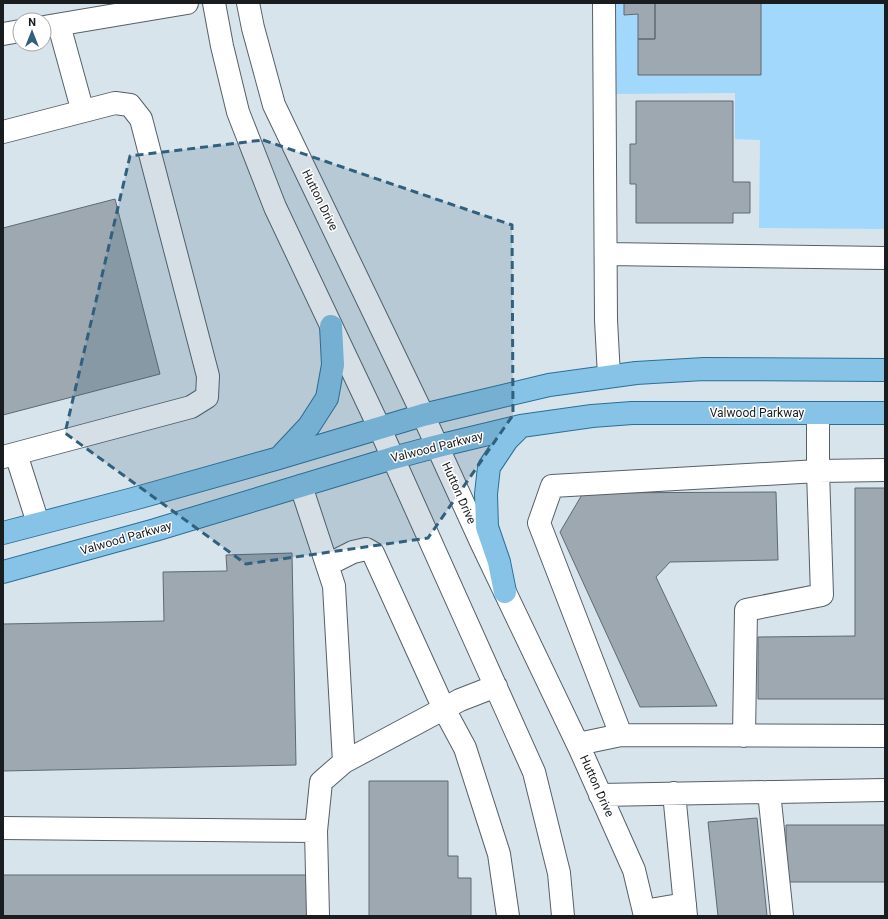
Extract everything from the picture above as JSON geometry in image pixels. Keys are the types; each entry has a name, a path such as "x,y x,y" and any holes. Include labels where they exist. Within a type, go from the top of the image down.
{"main road":[{"path":"279,458 309,426 327,398 333,365 332,326"},
{"path":"3,533 133,499 279,458 423,415 549,384 636,373 704,369 885,370"},
{"name":"Valwood Parkway","path":"3,572 155,530 393,458 521,426 592,416 632,413 885,413"},
{"path":"505,592 499,562 487,527 486,494 489,468 507,440 521,426"}],"street":[{"path":"52,26 144,7 187,3"},
{"path":"214,3 222,46 238,112 275,207 380,429 534,772 559,873 563,916"},
{"name":"Hutton Drive","path":"248,3 253,28 274,105 438,446 480,542 578,744 634,870 645,913"},
{"path":"604,3 606,320 609,376"},
{"path":"52,29 84,111"},
{"path":"3,132 115,103 130,105 140,119 208,376 207,397 191,407 10,456 38,523"},
{"path":"606,254 885,258"},
{"path":"744,736 746,610 822,595 818,471 818,413"},
{"path":"622,735 539,523 552,486 818,471 885,470"},
{"path":"301,486 334,586 344,762"},
{"path":"327,565 354,552 366,549 373,553 444,709 465,748 499,854 508,916"},
{"path":"318,916 316,831 321,782 344,762 460,700 496,686"},
{"path":"578,744 622,735 885,736"},
{"path":"600,795 885,790"},
{"path":"769,792 782,916"},
{"path":"645,913 686,910 674,793"},
{"path":"3,828 316,831"}],"highlighted area":[{"path":"263,140 512,225 513,415 428,538 246,564 65,433 130,156"}],"shaded area":[{"path":"616,3 885,3 885,229 759,228 760,140 735,139 735,93 616,94"}],"building":[{"path":"624,3 655,3 655,39 638,39 638,14 624,15"},
{"path":"655,3 761,3 761,75 638,75 638,39 655,39"},
{"path":"636,101 733,101 733,182 750,182 750,213 733,213 733,223 636,223 636,184 630,184 630,144 636,144"},
{"path":"115,199 160,374 3,415 3,228"},
{"path":"855,488 885,488 885,699 758,699 758,637 855,636"},
{"path":"776,492 778,560 670,562 656,577 717,706 640,707 560,532 583,493"},
{"path":"292,553 296,765 3,771 3,624 164,621 163,572 227,571 226,555"},
{"path":"369,781 448,781 448,856 458,856 458,878 471,878 471,916 369,916"},
{"path":"757,818 767,916 718,916 708,822"},
{"path":"786,825 885,825 885,882 786,882"},
{"path":"3,875 308,875 308,916 3,916"}]}
